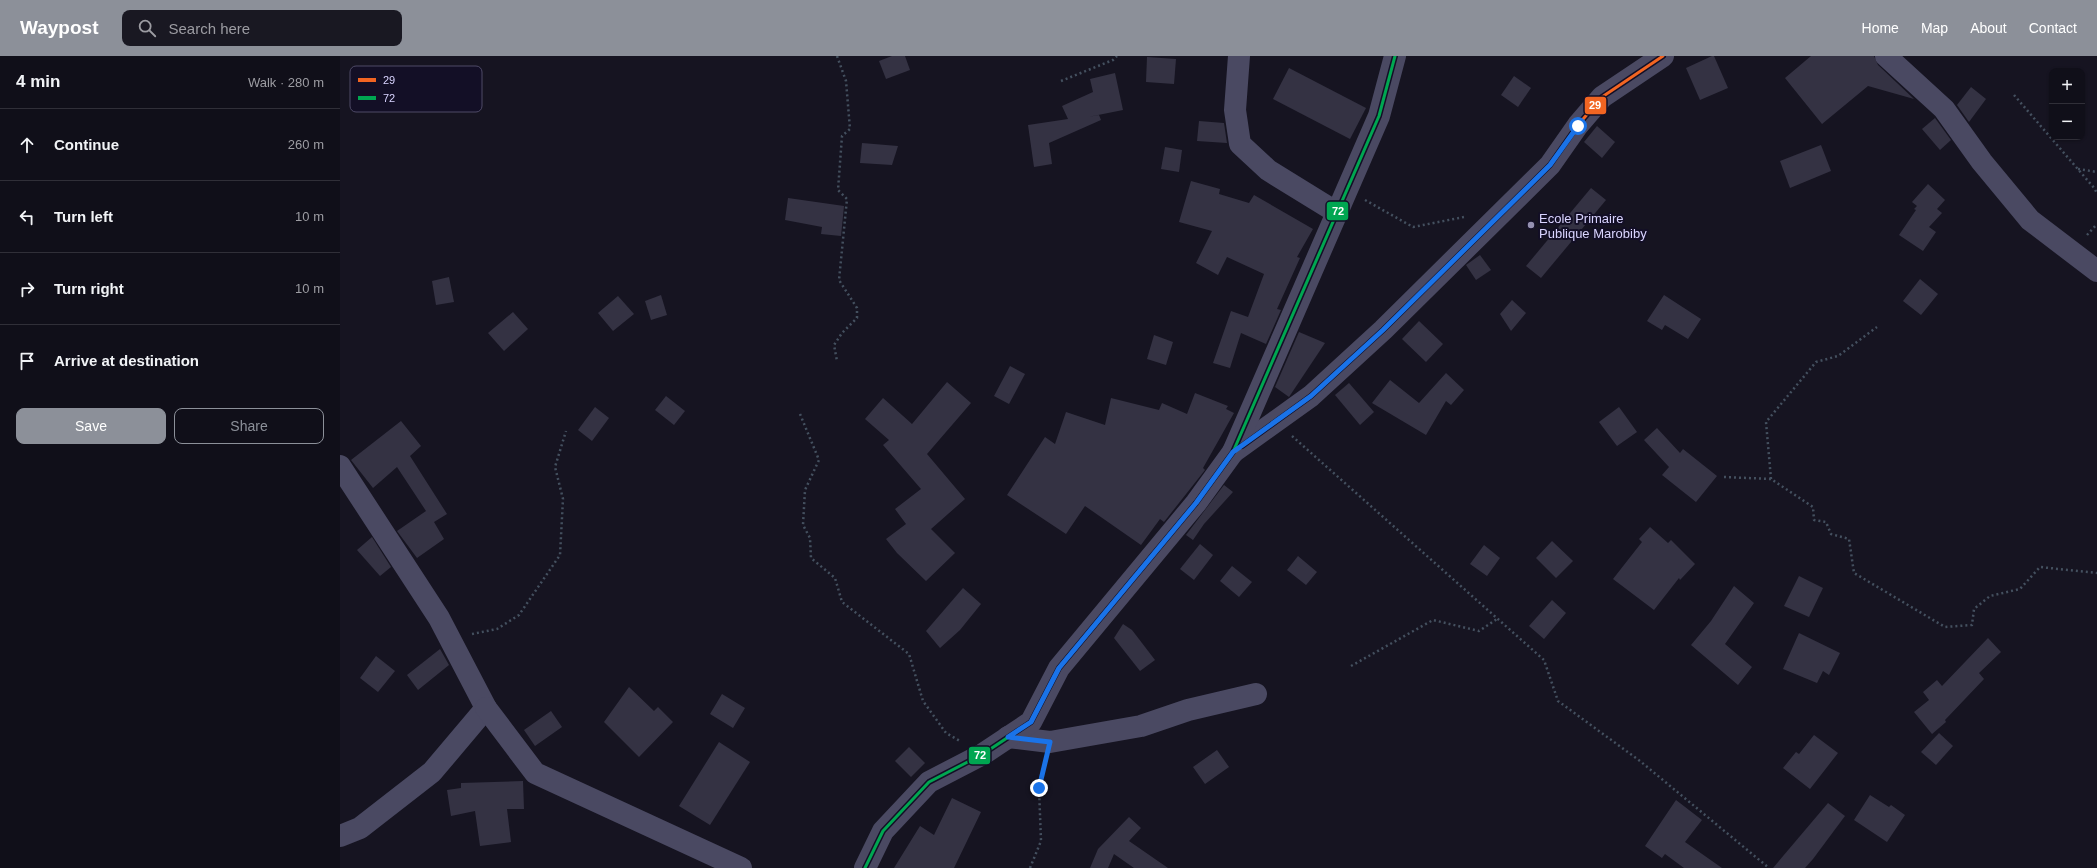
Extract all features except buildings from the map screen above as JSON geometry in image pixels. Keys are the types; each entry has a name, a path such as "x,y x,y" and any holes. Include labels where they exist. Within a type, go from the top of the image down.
{"street":[{"path":"1239,56 1235,110 1240,144 1268,170 1336,212"},
{"path":"865,868 883,831 929,782 983,754 1031,722 1059,668 1196,503 1233,452 1379,116 1395,56"},
{"path":"1233,452 1311,396 1383,330 1550,165 1578,126 1602,97 1663,56"},
{"path":"1886,56 1944,109 1982,162 2030,220 2097,271"},
{"path":"340,466 439,618 486,708 535,773 741,868"},
{"path":"1008,737 1050,742 1141,726 1188,710 1256,694"},
{"path":"340,836 360,828 432,772 486,708"}],"path":[{"path":"836,56 846,81 850,128 842,136 838,190 847,199 839,280 857,308 856,318 842,332 834,345 837,361"},
{"path":"1062,81 1113,60 1117,56"},
{"path":"2014,95 2095,189 2097,194"},
{"path":"2077,169 2097,172"},
{"path":"1346,190 1413,227 1455,218 1499,215"},
{"path":"1771,479 1766,422 1816,362 1838,356 1877,327"},
{"path":"800,414 819,460 805,490 803,525 810,538 811,558 835,578 842,602 909,654 923,701 946,733 983,754"},
{"path":"1276,422 1544,660 1558,701 1640,761 1769,868"},
{"path":"459,655 472,633 497,629 519,615 560,555 563,499 555,467 566,431"},
{"path":"1724,477 1771,479 1813,507 1814,520 1826,522 1830,534 1849,539 1854,573 1945,627 1972,625 1974,609 1990,596 2020,589 2040,567 2097,573"},
{"path":"1351,666 1433,620 1479,631 1497,619"},
{"path":"1030,868 1041,841 1039,788 1050,742"}],"transit line":[{"name":"72","path":"865,868 883,831 929,782 983,754 1031,722 1059,668 1196,503 1233,452 1379,116 1395,56"},
{"name":"29","path":"1242,446 1311,396 1383,330 1550,165 1578,125 1602,97 1663,56"}],"place":[{"name":"Ecole Primaire Publique Marobiby","path":"1531,225"}],"route":[{"path":"1039,788 1050,742 1008,737 1031,722 1059,668 1196,503 1233,452 1311,396 1383,330 1454,258 1550,165 1578,126"}]}
